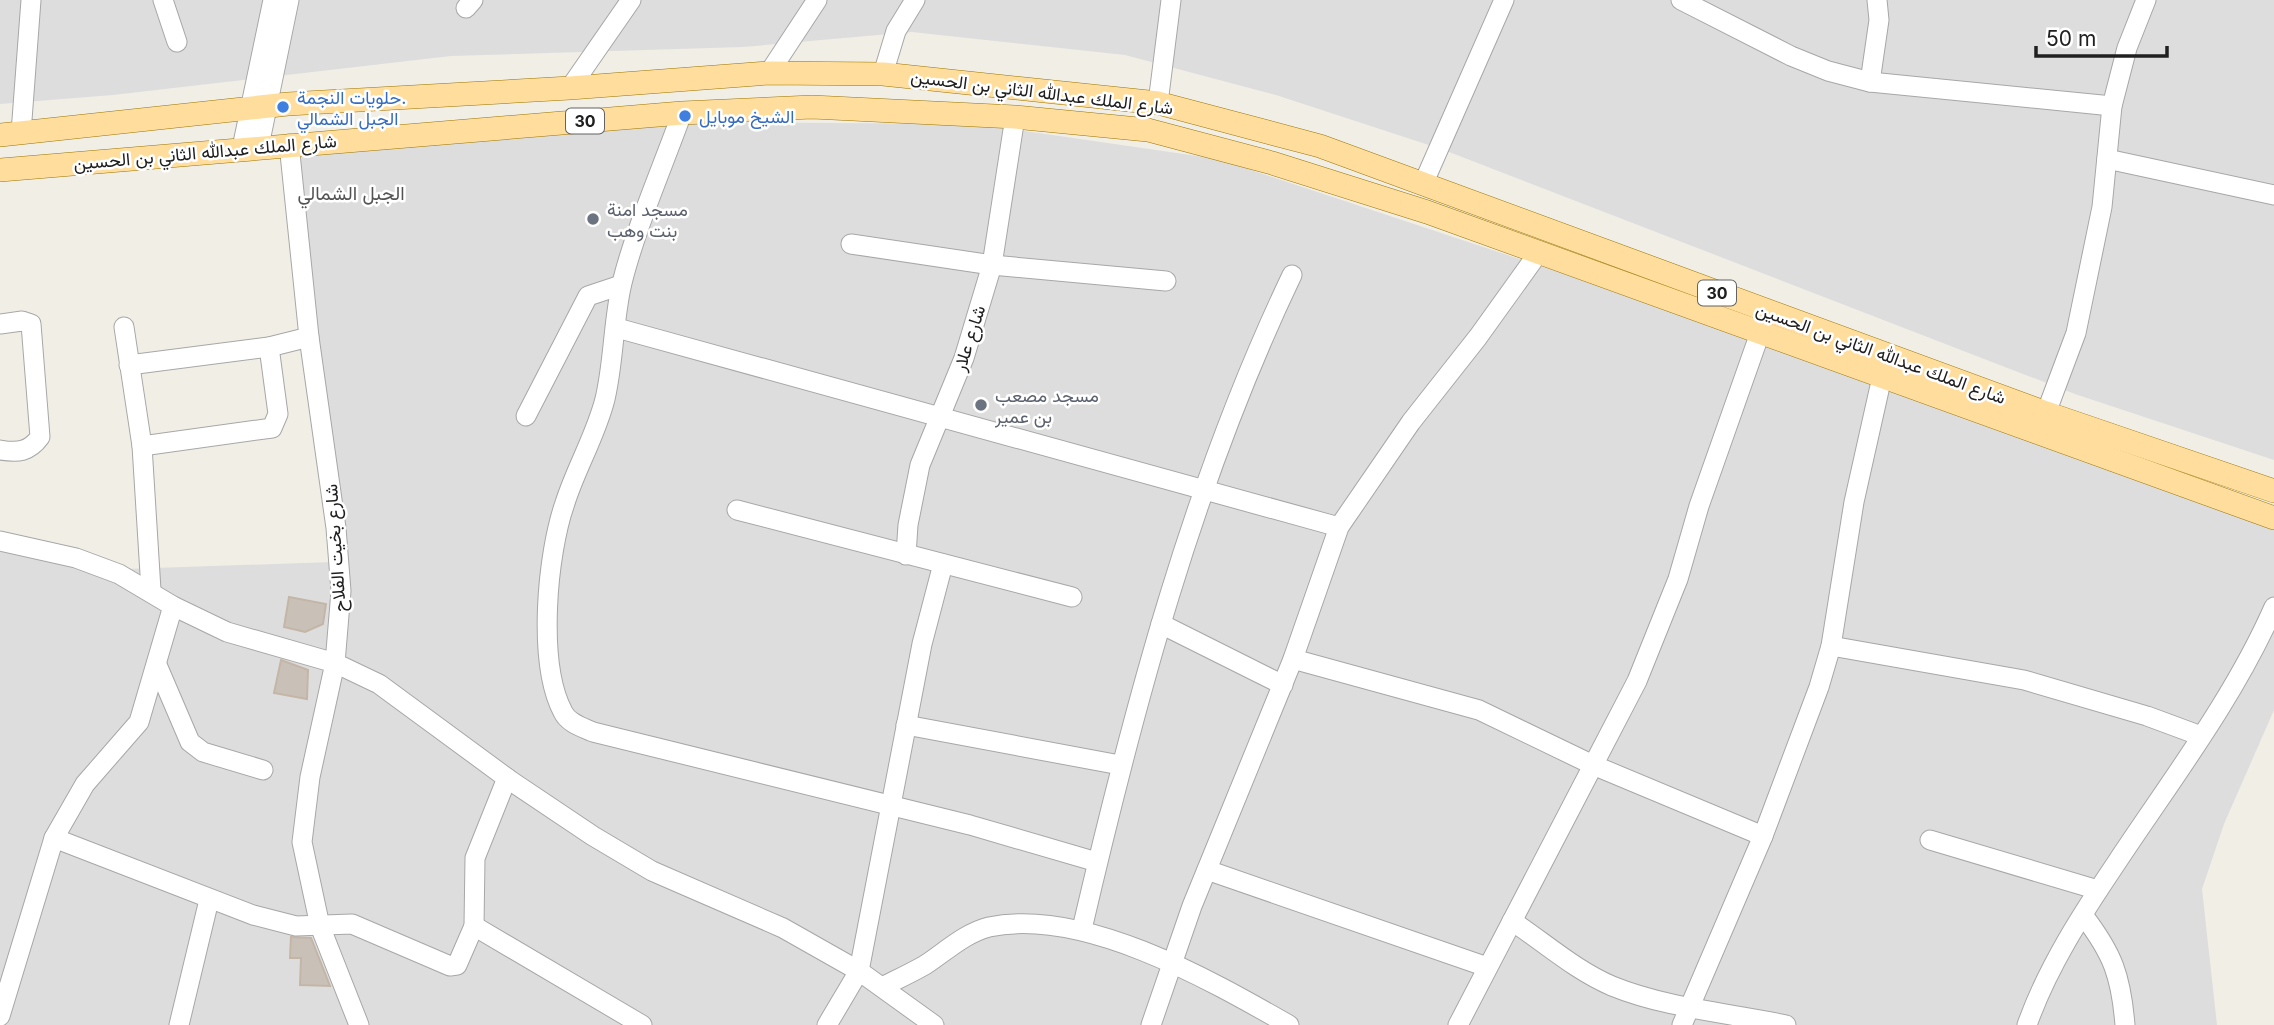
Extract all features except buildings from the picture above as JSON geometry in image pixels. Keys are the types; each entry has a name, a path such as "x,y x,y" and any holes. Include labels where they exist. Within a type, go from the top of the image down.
{"main road":[{"name":"شارع الملك عبدالله الثاني بن الحسين","path":"10,134 258,108 769,73 883,74 1158,103 1286,136 1424,182 1659,272 2046,413 2274,491"},
{"name":"شارع الملك عبدالله الثاني بن الحسين","path":"0,170 682,113 812,107 1015,117 1119,126 1170,135 1330,181 1539,252 2274,518"},
{"path":"1587,270 1595,248"},
{"path":"1651,294 1659,272"}],"street":[{"path":"10,134 31,0"},
{"path":"163,0 177,42"},
{"path":"251,147 274,0"},
{"path":"258,108 289,0"},
{"path":"570,88 631,0"},
{"path":"769,73 817,0"},
{"path":"883,74 896,31 915,0"},
{"path":"1158,103 1171,0"},
{"path":"1424,182 1504,0"},
{"path":"1681,0 1791,56 1828,71 1870,82 2112,106"},
{"path":"1870,82 1880,20 1877,0"},
{"path":"2046,413 2076,333 2098,232 2112,106 2127,48 2146,0"},
{"path":"682,113 621,285 617,328 604,402 565,503 549,575 552,681 564,714 576,725 593,732 970,825 1097,862"},
{"name":"شارع علار","path":"906,555 908,525 920,465 964,358 992,265 1015,117"},
{"name":"شارع بخيت الفلاح","path":"289,144 309,337 336,528 341,592 335,663 303,816 305,866 320,926 359,1025"},
{"path":"2107,159 2274,195"},
{"path":"851,244 992,265 1166,281"},
{"path":"1151,1025 1207,870 1293,659 1339,527 1404,432 1479,337 1539,252"},
{"path":"1082,929 1120,765 1161,624 1205,489 1260,341 1292,275"},
{"path":"526,416 588,296 621,285"},
{"path":"0,324 22,321 31,324 40,437 31,448 15,453 0,450"},
{"path":"124,327 142,446 151,590"},
{"path":"617,328 1339,527"},
{"path":"1458,1025 1637,681 1668,605 1760,333"},
{"path":"130,365 269,347 309,337"},
{"path":"142,446 272,428 278,414 269,347"},
{"path":"1682,1025 1763,836 1804,732 1831,646 1854,502 1882,377"},
{"path":"737,510 1072,597"},
{"path":"0,541 76,558 119,573 151,590 173,606 227,632 335,663 379,684 507,778 652,871 783,928 859,971 934,1025"},
{"path":"827,1025 859,971 922,645 943,564"},
{"path":"0,1016 54,838 85,784 139,722 173,606"},
{"path":"2028,1025 2051,967 2098,890 2247,663 2274,607"},
{"path":"1161,624 1283,685"},
{"path":"1831,646 2024,680 2201,736"},
{"path":"1293,659 1468,706 1593,765 1763,836"},
{"path":"157,665 190,742 203,752 263,770"},
{"path":"906,725 1120,765"},
{"path":"54,838 209,900 282,923 320,926 352,924 450,966 461,962 474,926 475,858 507,778"},
{"path":"1930,840 2098,890"},
{"path":"1207,870 1486,967"},
{"path":"179,1025 209,900"},
{"path":"2082,915 2107,947 2117,969 2125,1025"},
{"path":"1512,921 1571,964 1612,986 1786,1025"},
{"path":"882,987 988,927 1042,924 1082,929 1172,965 1233,993 1289,1025"},
{"path":"474,926 642,1025"}],"shaded area":[{"path":"0,0 2274,0 2274,460 2075,394 1444,150 1276,95 1125,55 912,32 743,47 451,56 113,95 0,104"},
{"path":"668,122 977,124 1218,159 1613,290 2274,525 2274,710 2224,824 2202,889 2217,1025 0,1025 0,547 126,569 333,562 298,154"}],"place":[{"name":"حلويات النجمة. الجبل الشمالي","path":"283,107"},
{"name":"الشيخ موبايل","path":"685,116"},
{"name":"مسجد امنة بنت وهب","path":"593,219"},
{"name":"مسجد مصعب بن عمير","path":"981,405"}],"district":[{"name":"الجبل الشمالي","path":"351,193"}]}
